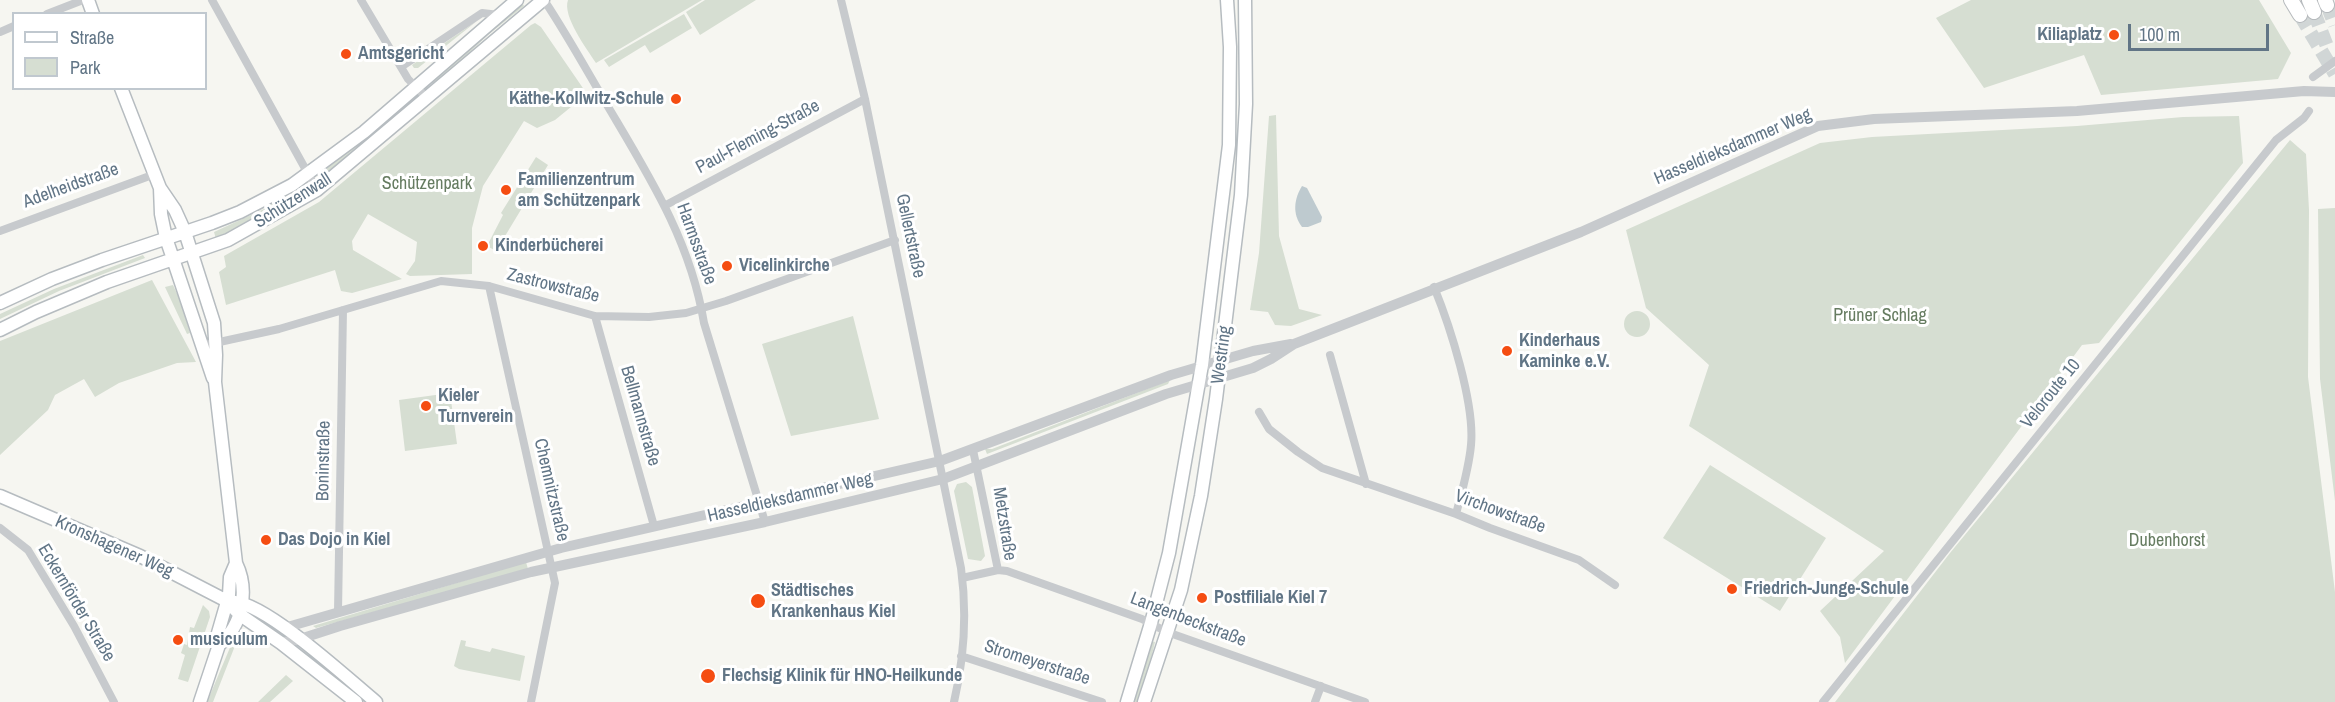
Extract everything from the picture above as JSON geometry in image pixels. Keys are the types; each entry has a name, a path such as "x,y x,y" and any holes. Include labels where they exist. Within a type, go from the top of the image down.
{"highway":[{"path":"2290,0 2308,9"}],"main road":[{"name":"Schützenwall","path":"0,303 52,279 240,212 292,185 364,132 517,0"},
{"name":"Schützenwall","path":"0,330 72,296 172,258 228,240 317,190 543,0"},
{"name":"Westring","path":"1127,702 1169,553 1202,365 1229,145 1230,82 1227,0"},
{"name":"Westring","path":"1144,702 1181,590 1194,532 1222,360 1241,195 1246,104 1245,0"},
{"path":"123,90 160,188 175,210 185,232 214,323 214,382 236,563 243,577 241,608 228,638 219,645"},
{"path":"160,188 161,214 166,238 214,382"},
{"name":"Kronshagener Weg","path":"0,496 140,556 284,628 376,702"},
{"path":"200,702 219,645 218,633 227,601 230,577 236,563"},
{"name":"Kronshagener Weg","path":"241,608 280,643 356,702"}],"street":[{"path":"52,12 83,0"},
{"path":"212,0 317,190"},
{"path":"361,0 401,67 427,98"},
{"name":"Harmsstraße","path":"543,0 642,162 666,206 681,243 765,522"},
{"name":"Gellertstraße","path":"841,0 865,99 943,479"},
{"name":"Schützenwall","path":"401,67 482,13 499,15"},
{"path":"2313,77 2335,61"},
{"name":"Hasseldieksdammer Weg","path":"280,643 552,568 765,522 943,479 1108,415 1260,365 1294,344 1581,232 1818,126 1853,120 2043,114 2304,91 2334,92"},
{"name":"Paul-Fleming-Straße","path":"666,206 865,99"},
{"name":"Veloroute 10","path":"1823,702 2276,140 2304,118 2309,111"},
{"name":"Adelheidstraße","path":"0,231 155,174"},
{"name":"Zastrowstraße","path":"201,346 279,329 441,280 489,286 595,316 649,317 686,313 895,240"},
{"name":"Chemnitzstraße","path":"489,286 555,583 531,702"},
{"path":"1434,288 1448,325 1464,384 1471,432 1467,470 1456,514"},
{"name":"Boninstraße","path":"338,612 343,310"},
{"name":"Bellmannstraße","path":"595,316 654,526"},
{"name":"Hasseldieksdammer Weg","path":"284,628 548,551 940,461 1144,384 1202,365 1271,347 1294,344"},
{"path":"1330,355 1366,484"},
{"name":"Virchowstraße","path":"1259,412 1269,429 1322,468 1456,514 1579,560 1615,585"},
{"name":"Metzstraße","path":"962,578 998,570 973,450"},
{"path":"943,479 962,578 964,615 954,702"},
{"name":"Eckernförder Straße","path":"0,528 28,550 74,626 114,702"},
{"name":"Langenbeckstraße","path":"998,570 1151,623 1167,632 1365,702"},
{"name":"Stromeyerstraße","path":"961,656 1102,702"},
{"path":"1315,702 1321,686"}],"green space":[{"path":"568,0 702,0 596,63 572,23 567,7"},
{"path":"705,0 756,0 700,35 686,12"},
{"name":"Kiliaplatz","path":"1971,0 2259,0 2291,53 2278,79 2101,95 2084,55 1984,88 1936,18"},
{"path":"523,4 524,6 488,35 437,83 427,83"},
{"path":"684,14 692,28 650,53 645,45 609,67 604,60"},
{"path":"477,21 418,68 414,68 412,65"},
{"name":"Schützenpark","path":"535,23 541,27 587,94 555,120 537,128 524,121 483,186 472,228 472,274 410,276 406,274 415,261 417,242 368,214 352,241 353,250 402,279 352,293 341,291 335,270 226,305 219,272 226,267 224,256 319,202"},
{"path":"408,101 374,136 328,175 323,169"},
{"path":"1276,115 1279,236 1299,309 1322,315 1291,326 1275,325 1268,312 1250,310 1259,253 1269,116"},
{"name":"Prüner Schlag","path":"2239,116 2243,163 2099,343 2082,345 1845,663 1840,637 1820,611 1884,551 1689,426 1709,365 1646,308 1626,230 1820,143 1872,137 2077,126 2183,117"},
{"name":"Dubenhorst","path":"2290,140 2306,154 2309,210 2308,377 2335,592 2335,702 1835,702 1950,553"},
{"path":"536,157 548,165 496,251 487,246 503,215 501,213"},
{"path":"297,188 298,191 290,197 216,239 214,232 264,209"},
{"path":"2335,208 2335,501 2320,379 2318,209"},
{"path":"143,255 145,258 59,291 0,319 0,314 54,289"},
{"path":"152,280 196,362 177,363 119,383 95,397 84,379 55,395 48,410 0,455 0,341"},
{"path":"173,285 190,333 187,334 165,287"},
{"path":"1637,311 1646,315 1650,324 1646,333 1637,337 1628,333 1624,324 1628,315"},
{"path":"853,316 879,419 791,436 762,344"},
{"path":"1170,380 1168,384 987,454 985,449 992,449"},
{"path":"450,393 457,444 405,451 399,400"},
{"path":"1710,465 1826,538 1780,611 1663,538"},
{"path":"966,482 972,487 985,556 981,561 968,559 954,491 957,484"},
{"path":"526,562 528,569 316,628 313,626"},
{"path":"203,605 209,611 210,617 188,682 178,679 185,655 181,653 184,644 187,645 190,627 194,628"},
{"path":"237,631 240,633 213,702 207,702"},
{"path":"461,640 466,641 465,646 490,652 492,648 525,656 520,681 459,669 454,666"},
{"path":"1151,641 1155,642 1141,702 1132,702"},
{"path":"286,675 293,681 270,702 258,702"}],"shaded area":[{"path":"1302,186 1307,188 1322,217 1321,222 1308,227 1302,227 1295,212 1297,196"}],"tunnel":[{"path":"2327,5 2335,25"},
{"path":"2314,12 2328,49"},
{"path":"2300,15 2335,74"}],"place":[{"name":"Kiliaplatz","path":"2114,35"},
{"name":"Amtsgericht","path":"346,54"},
{"name":"Käthe-Kollwitz-Schule","path":"676,99"},
{"name":"Familienzentrum am Schützenpark","path":"506,190"},
{"name":"Kinderbücherei","path":"483,246"},
{"name":"Vicelinkirche","path":"727,266"},
{"name":"Kinderhaus Kaminke e.V.","path":"1507,351"},
{"name":"Kieler Turnverein","path":"426,406"},
{"name":"Das Dojo in Kiel","path":"266,540"},
{"name":"Friedrich-Junge-Schule","path":"1732,589"},
{"name":"Postfiliale Kiel 7","path":"1202,598"},
{"name":"Städtisches Krankenhaus Kiel","path":"758,601"},
{"name":"musiculum","path":"178,640"},
{"name":"Flechsig Klinik für HNO-Heilkunde","path":"708,676"}]}
